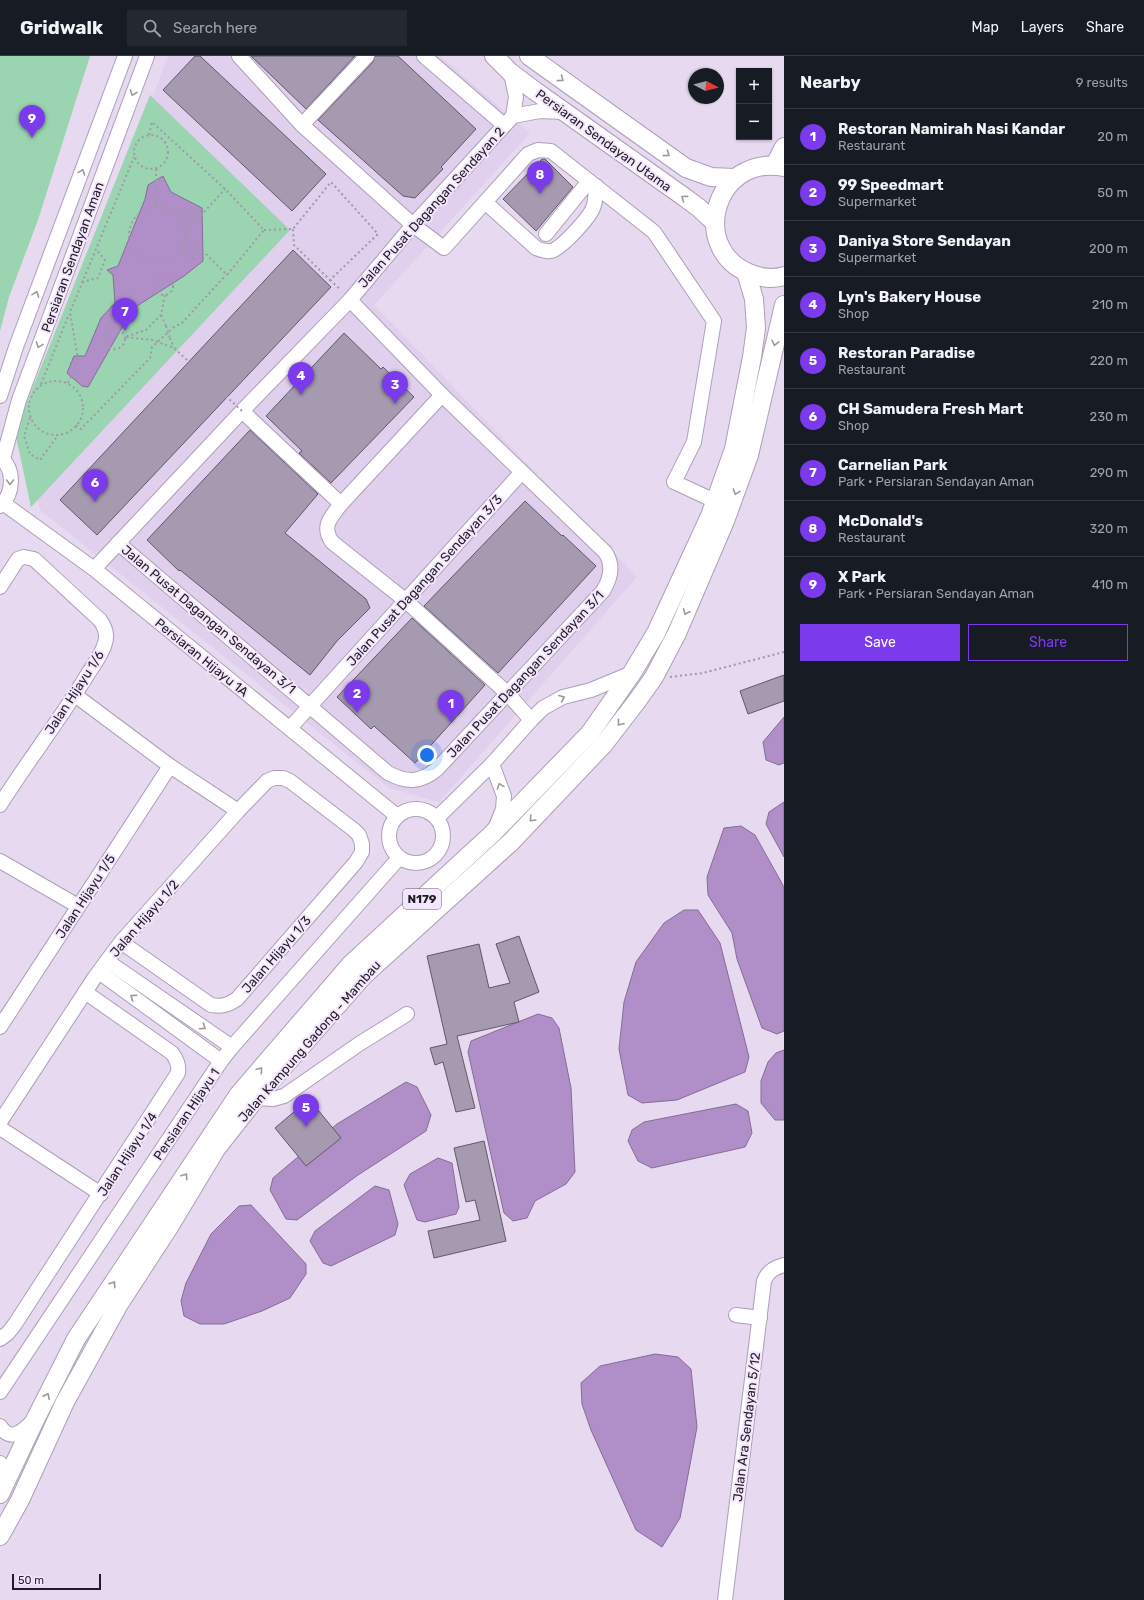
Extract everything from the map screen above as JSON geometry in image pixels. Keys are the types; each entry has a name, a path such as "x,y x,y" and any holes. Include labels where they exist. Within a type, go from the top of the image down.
{"main road":[{"name":"Persiaran Sendayan Utama","path":"494,56 511,73 680,194 699,208 714,222"},
{"name":"Persiaran Sendayan Utama","path":"529,56 686,168 711,177 734,178"},
{"path":"784,147 780,166 760,166 746,170 734,178 723,191 717,206 714,222 717,238 723,252 733,264 746,272 762,278 779,278 784,276"},
{"name":"Jalan Kampung Gadong - Mambau","path":"2,1491 35,1420 76,1339 239,1094 351,964 492,834 590,733 632,673 656,633 710,516 734,449 752,357 756,328 754,299 746,272"},
{"name":"Jalan Kampung Gadong - Mambau","path":"0,1536 20,1500 65,1402 119,1304 169,1227 216,1149 256,1098 364,975 511,842 604,744 654,677 677,633 725,521 749,455 784,305"}],"street":[{"name":"Persiaran Sendayan Aman","path":"0,396 16,347 124,56"},
{"name":"Persiaran Sendayan Aman","path":"1,458 19,400 147,56"},
{"path":"239,56 302,125 413,225 444,248 528,154 538,150 551,151 654,232 714,321 694,442 674,482 715,501"},
{"path":"302,125 367,56"},
{"path":"424,56 509,121"},
{"path":"509,121 516,92 511,73"},
{"path":"509,121 540,111 564,112"},
{"name":"Jalan Pusat Dagangan Sendayan 2","path":"94,569 242,411 350,300 413,225 509,121"},
{"path":"485,202 536,248 543,251 551,251 560,247 589,215 594,207 592,184"},
{"path":"546,234 592,184"},
{"name":"Jalan Pusat Dagangan Sendayan 3/1","path":"118,543 388,773 408,781 428,777 437,770 603,591 608,584 611,566 610,559 605,552 442,395 350,300"},
{"path":"442,395 341,504 328,521 326,529 327,536 332,542 405,600 508,694 531,720"},
{"path":"242,411 341,504"},
{"path":"1,458 8,467 11,476 11,486 2,505"},
{"name":"Jalan Pusat Dagangan Sendayan 3/3","path":"290,728 522,472"},
{"name":"Persiaran Hijayu 1A","path":"2,505 94,569 397,816"},
{"name":"Jalan Hijayu 1/6","path":"0,587 18,559 24,557 34,559 100,620 105,627 106,635 102,650 75,695 22,770 0,805"},
{"path":"437,818 492,764 543,708 563,697 590,690 632,673"},
{"path":"75,695 170,766 238,811"},
{"path":"492,764 504,796 504,803 492,834"},
{"name":"Jalan Hijayu 1/5","path":"0,1027 170,766"},
{"name":"Jalan Hijayu 1/2","path":"0,1122 85,992 121,942 238,811 267,781 274,778 283,778 290,781 324,806"},
{"name":"Jalan Hijayu 1/3","path":"121,942 211,1005 220,1007 237,999 356,862 362,852 362,844 359,836 324,806"},
{"path":"409,810 422,810 437,818 441,826 443,839 439,851 433,858 426,862 417,864 408,863 399,858 391,847 389,833 397,816 409,810"},
{"name":"Persiaran Hijayu 1","path":"0,1392 232,1047 399,858"},
{"path":"0,861 78,906"},
{"path":"103,966 232,1047"},
{"path":"103,966 222,1061"},
{"name":"Jalan Hijayu 1/4","path":"0,1339 8,1333 15,1324 101,1194 175,1080 178,1073 179,1066 172,1053 85,992"},
{"path":"256,1098 273,1099 284,1096 359,1044 407,1014"},
{"path":"0,1128 101,1194"},
{"name":"Jalan Ara Sendayan 5/12","path":"725,1600 764,1281 774,1268 784,1265"},
{"path":"736,1315 760,1318"},
{"path":"0,1426 4,1432 14,1435 22,1432 35,1420"},
{"path":"0,1463 3,1469 2,1491"}],"path":[{"path":"149,135 152,122 225,189 264,230 293,229 331,182 378,234 330,280 294,244 293,229"},
{"path":"41,385 134,156 135,145 143,136 149,135 160,137 168,146 169,152 165,162 156,169 151,170 140,166 134,156"},
{"path":"156,169 156,206"},
{"path":"185,233 225,189"},
{"path":"156,206 169,210 180,218 185,233 182,248 178,254 170,260 162,263 152,263 140,257 131,246 128,237 129,228 139,213 147,208 156,206"},
{"path":"180,218 184,215 187,209 192,209 195,213 193,218"},
{"path":"184,215 188,219 193,218 196,221"},
{"path":"76,425 81,429 150,358 152,346 174,327 182,323 227,275 264,230"},
{"path":"185,233 227,275"},
{"path":"185,250 190,246 195,249"},
{"path":"195,249 198,246"},
{"path":"82,282 98,278 105,260 96,249"},
{"path":"185,250 184,253 186,257 192,258 196,255 195,249"},
{"path":"161,278 169,279 172,284 170,293 165,295 159,294 155,289 156,281 161,278"},
{"path":"165,295 161,315 174,348"},
{"path":"68,383 78,359 70,312"},
{"path":"125,337 146,330 161,315"},
{"path":"112,329 122,331 125,337 122,346 116,349 109,347 105,339 107,333 112,329"},
{"path":"125,337 153,340 174,348 242,411"},
{"path":"30,417 41,431 49,434 58,435 66,433 76,425 82,414 83,405 81,396 75,388 68,383 59,380 50,381 41,385 34,391 30,399 30,417 24,436 30,454 40,460 58,435"},
{"path":"654,677 703,673 784,652"}],"shaded area":[{"path":"168,56 440,56 530,133 374,305 637,577 439,802 389,788 40,510 25,440"},
{"path":"163,176 171,192 202,208 203,261 184,276 137,306 124,324 88,387 82,386 67,373 74,356 85,356 101,318 115,303 113,275 107,270 118,266 145,199 148,185"},
{"path":"784,717 784,763 779,765 766,760 763,742"},
{"path":"784,802 784,857 766,824 769,812"},
{"path":"741,826 755,835 784,887 784,1031 777,1034 762,1028 737,959 732,933 708,895 707,877 724,828"},
{"path":"684,910 698,910 720,943 749,1057 745,1072 677,1100 642,1103 628,1095 619,1049 624,1002 636,962 664,923"},
{"path":"538,1014 552,1018 559,1028 571,1088 575,1172 566,1184 535,1201 527,1218 513,1221 504,1213 468,1052 471,1041"},
{"path":"784,1050 784,1120 775,1120 761,1103 761,1081 768,1062 776,1053"},
{"path":"406,1082 417,1087 431,1115 426,1131 358,1175 297,1220 286,1219 270,1190 273,1178 337,1124"},
{"path":"736,1104 748,1111 752,1133 745,1147 652,1168 638,1161 628,1141 632,1130 644,1122"},
{"path":"438,1158 452,1163 459,1207 456,1214 425,1222 417,1220 404,1185 410,1174"},
{"path":"375,1186 389,1190 398,1224 395,1235 331,1266 323,1263 310,1241 315,1231"},
{"path":"251,1205 306,1264 306,1274 290,1298 262,1311 224,1324 200,1324 184,1316 181,1301 186,1283 211,1234 239,1206"},
{"path":"655,1354 678,1357 691,1369 697,1427 680,1518 662,1547 636,1530 591,1430 582,1404 581,1383 600,1366"}],"green space":[{"path":"0,56 90,56 38,220 9,297 0,331"},
{"path":"150,95 290,230 31,507 15,432"}],"building":[{"path":"195,56 200,56 326,174 292,211 163,90"},
{"path":"251,56 355,56 306,109"},
{"path":"375,56 398,56 476,129 441,167 443,169 415,198 403,196 318,120 373,62"},
{"path":"542,159 545,159 573,187 536,231 503,199"},
{"path":"293,250 331,287 97,535 60,500"},
{"path":"344,333 381,369 383,367 414,397 331,483 299,453 302,451 266,416"},
{"path":"250,430 318,494 285,533 366,599 370,608 337,641 310,675 180,570 179,571 147,540"},
{"path":"525,501 596,566 498,673 424,606"},
{"path":"412,618 485,685 415,763 374,726 371,729 337,697"},
{"path":"784,675 784,701 748,714 740,691"},
{"path":"519,936 539,992 514,1002 519,1022 457,1036 475,1108 456,1112 443,1062 435,1065 430,1048 447,1044 427,956 479,944 489,988 510,983 496,944"},
{"path":"309,1099 341,1138 306,1166 275,1128"},
{"path":"484,1141 506,1241 434,1258 428,1231 480,1220 475,1200 466,1202 454,1148"}],"place":[{"name":"X Park","path":"32,138"},
{"name":"McDonald's","path":"540,194"},
{"name":"Carnelian Park","path":"125,331"},
{"name":"Lyn's Bakery House","path":"301,395"},
{"name":"Daniya Store Sendayan","path":"395,404"},
{"name":"CH Samudera Fresh Mart","path":"95,502"},
{"name":"99 Speedmart","path":"357,713"},
{"name":"Restoran Namirah Nasi Kandar","path":"451,723"},
{"name":"Restoran Paradise","path":"306,1127"}]}
